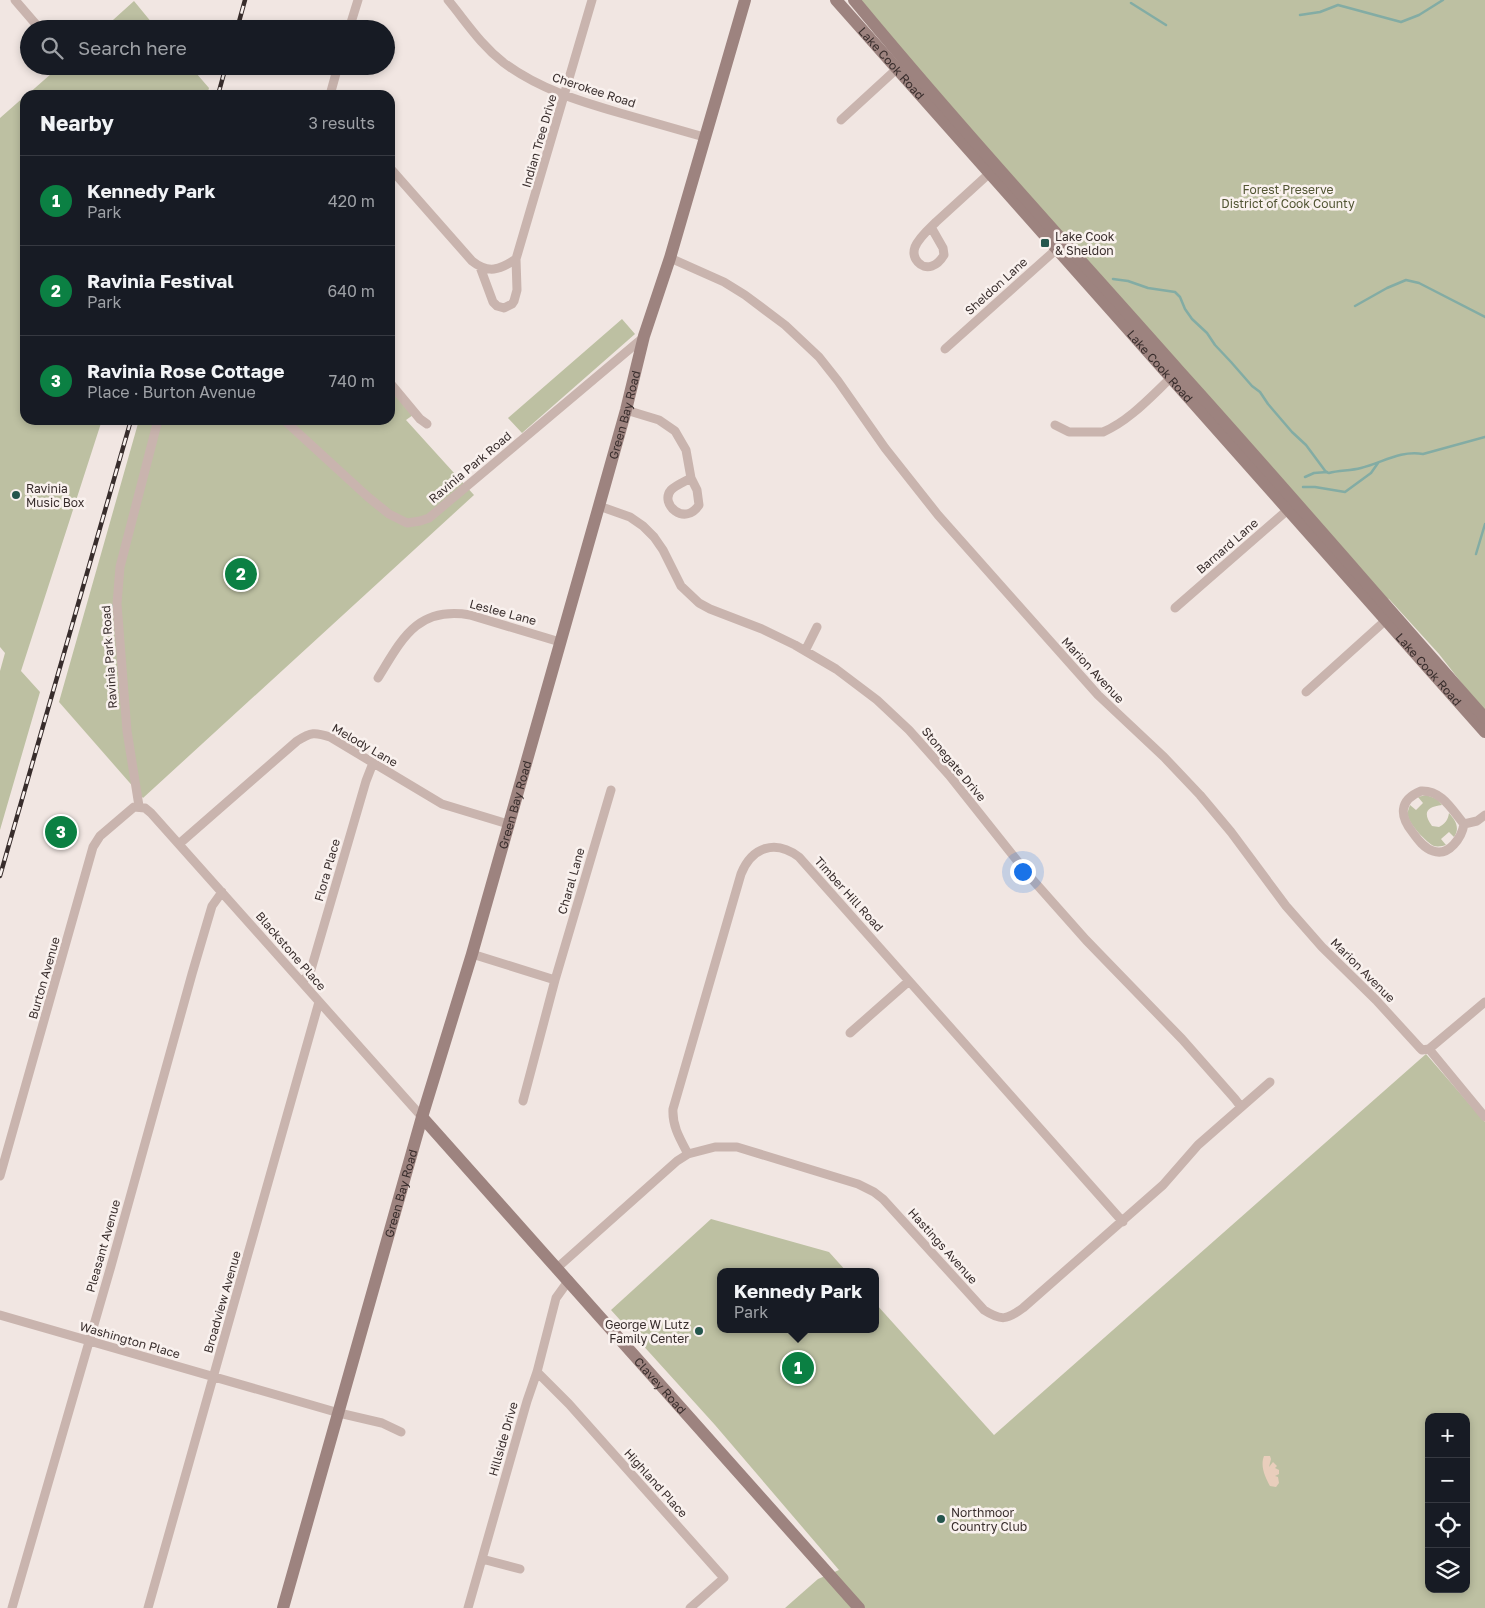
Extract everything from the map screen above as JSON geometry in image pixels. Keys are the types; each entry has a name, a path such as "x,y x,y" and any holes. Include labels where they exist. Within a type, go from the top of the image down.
{"main road":[{"name":"Green Bay Road","path":"283,1608 422,1117 472,954 626,410 644,336 670,258 745,0"},
{"name":"Lake Cook Road","path":"836,0 901,65 1291,506 1485,718"},
{"name":"Lake Cook Road","path":"854,0 901,65"},
{"name":"Lake Cook Road","path":"1291,506 1386,620 1485,732"},
{"name":"Clavey Road","path":"422,1117 859,1608"}],"street":[{"path":"15,0 32,20"},
{"path":"352,20 358,0"},
{"name":"Cherokee Road","path":"448,0 486,47 504,63 529,80 565,96 704,137"},
{"name":"Indian Tree Drive","path":"395,174 472,261 480,267 493,302 497,306 504,308 512,304 516,296 516,259 592,0"},
{"path":"842,120 901,65"},
{"path":"331,90 336,75"},
{"path":"931,227 993,170"},
{"name":"Sheldon Lane","path":"945,349 1060,245"},
{"name":"Marion Avenue","path":"670,258 724,282 745,295 785,325 813,351 838,381 884,448 938,515 1098,695 1164,757 1200,795 1231,832 1286,906 1322,947 1376,1000 1422,1050 1429,1049 1485,1117"},
{"path":"480,267 494,270 504,267 516,259"},
{"name":"Ravinia Park Road","path":"289,425 368,498 389,514 407,523 420,521 429,518 644,336"},
{"path":"1055,425 1069,432 1103,432 1115,427 1175,374"},
{"path":"395,389 420,419 427,424"},
{"path":"626,410 659,420 675,431 686,450 692,478"},
{"name":"Ravinia Park Road","path":"139,806 127,731 117,604 120,566 157,425"},
{"name":"Stonegate Drive","path":"599,506 630,517 654,537 663,550 681,586 699,603 762,629 805,651 836,669 877,700 909,730 949,776 1067,920 1182,1039 1241,1107"},
{"name":"Barnard Lane","path":"1175,608 1291,506"},
{"name":"Leslee Lane","path":"378,678 401,641 410,631 427,619 441,614 459,613 470,615 560,642"},
{"path":"1306,692 1386,620"},
{"path":"805,651 818,627"},
{"name":"Melody Lane","path":"179,844 290,747 306,735 318,733 330,738 442,804 508,824"},
{"name":"Flora Place","path":"302,982 310,973 373,763"},
{"name":"Charal Lane","path":"523,1101 555,980 611,790"},
{"path":"1428,790 1440,795 1464,824 1459,839 1453,845 1440,852 1433,851 1419,841 1406,825 1402,812 1411,796 1428,790"},
{"name":"Blackstone Place","path":"139,806 146,808 151,813 422,1117"},
{"name":"Burton Avenue","path":"0,1176 94,847 100,836 132,808 139,806"},
{"path":"1464,824 1477,821 1485,815"},
{"name":"Timber Hill Road","path":"688,1154 675,1128 673,1109 741,874 751,856 762,849 783,848 799,857 1123,1222"},
{"name":"Pleasant Avenue","path":"12,1608 212,906 222,892"},
{"path":"472,954 555,980"},
{"path":"850,1033 909,981"},
{"name":"Broadview Avenue","path":"148,1608 319,1002"},
{"path":"1429,1049 1485,1002"},
{"name":"Hastings Avenue","path":"557,1268 688,1154 715,1147 737,1147 858,1184 874,1192 901,1217 984,1310 994,1317 1013,1316 1123,1222 1163,1185 1198,1145 1270,1082"},
{"name":"Hillside Drive","path":"468,1608 526,1401 537,1372 556,1298 568,1280"},
{"name":"Washington Place","path":"0,1315 339,1413 382,1423 401,1432"},
{"name":"Highland Place","path":"537,1372 569,1404 724,1578 690,1608"},
{"path":"482,1559 520,1569"}],"green space":[{"name":"Forest Preserve District of Cook County","path":"859,0 1485,0 1485,713 1439,654 1389,599 1385,598 1061,233"},
{"path":"134,1 150,20 113,20"},
{"path":"50,75 198,75 209,88 208,90 33,90"},
{"path":"20,100 20,425 100,425 21,671 40,692 0,830 0,671 5,653 0,647 0,118"},
{"path":"622,319 635,334 522,433 508,418"},
{"path":"395,394 413,415 406,420 474,495 143,798 59,702 138,425 395,425"},
{"path":"1426,795 1437,799 1442,805 1433,807 1428,811 1427,817 1432,826 1439,827 1443,825 1449,813 1455,822 1457,831 1454,837 1449,832 1441,839 1446,845 1434,846 1431,844 1419,833 1409,819 1410,805 1416,810 1423,803 1418,797"},
{"name":"Northmoor Country Club","path":"1426,1054 1485,1122 1485,1608 785,1608 818,1579 839,1570 715,1425 611,1310 711,1219 829,1252 843,1268 717,1268 717,1333 879,1333 879,1307 994,1435"}],"sand":[{"path":"1264,1456 1270,1456 1269,1467 1273,1462 1277,1466 1275,1468 1279,1470 1279,1474 1275,1476 1278,1477 1279,1483 1276,1487 1270,1486 1265,1475 1263,1468"}],"waterway":[{"path":"1300,15 1320,12 1338,5 1401,22 1419,15 1443,0"},
{"path":"1131,3 1166,25"},
{"path":"1113,279 1128,281 1148,288 1175,292 1180,297 1192,319 1207,333 1215,345 1252,386 1260,392 1292,432 1306,445 1326,472 1357,469 1399,455 1423,454 1485,437"},
{"path":"1355,306 1387,288 1406,280 1419,283 1485,317"},
{"path":"1303,487 1345,492 1371,473 1378,463"},
{"path":"1305,477 1314,473 1327,472"},
{"path":"1476,554 1485,524"},
{"path":"106,606 113,606"}],"railway":[{"path":"239,20 245,0"},
{"path":"219,90 224,75"},
{"path":"0,876 130,425"}],"place":[{"name":"Lake Cook & Sheldon","path":"1045,243"},
{"name":"Ravinia Music Box","path":"16,495"},
{"name":"Ravinia Festival","path":"241,574"},
{"name":"Ravinia Rose Cottage","path":"61,832"},
{"name":"George W Lutz Family Center","path":"699,1331"},
{"name":"Kennedy Park","path":"798,1368"},
{"name":"Northmoor Country Club","path":"941,1519"}]}
